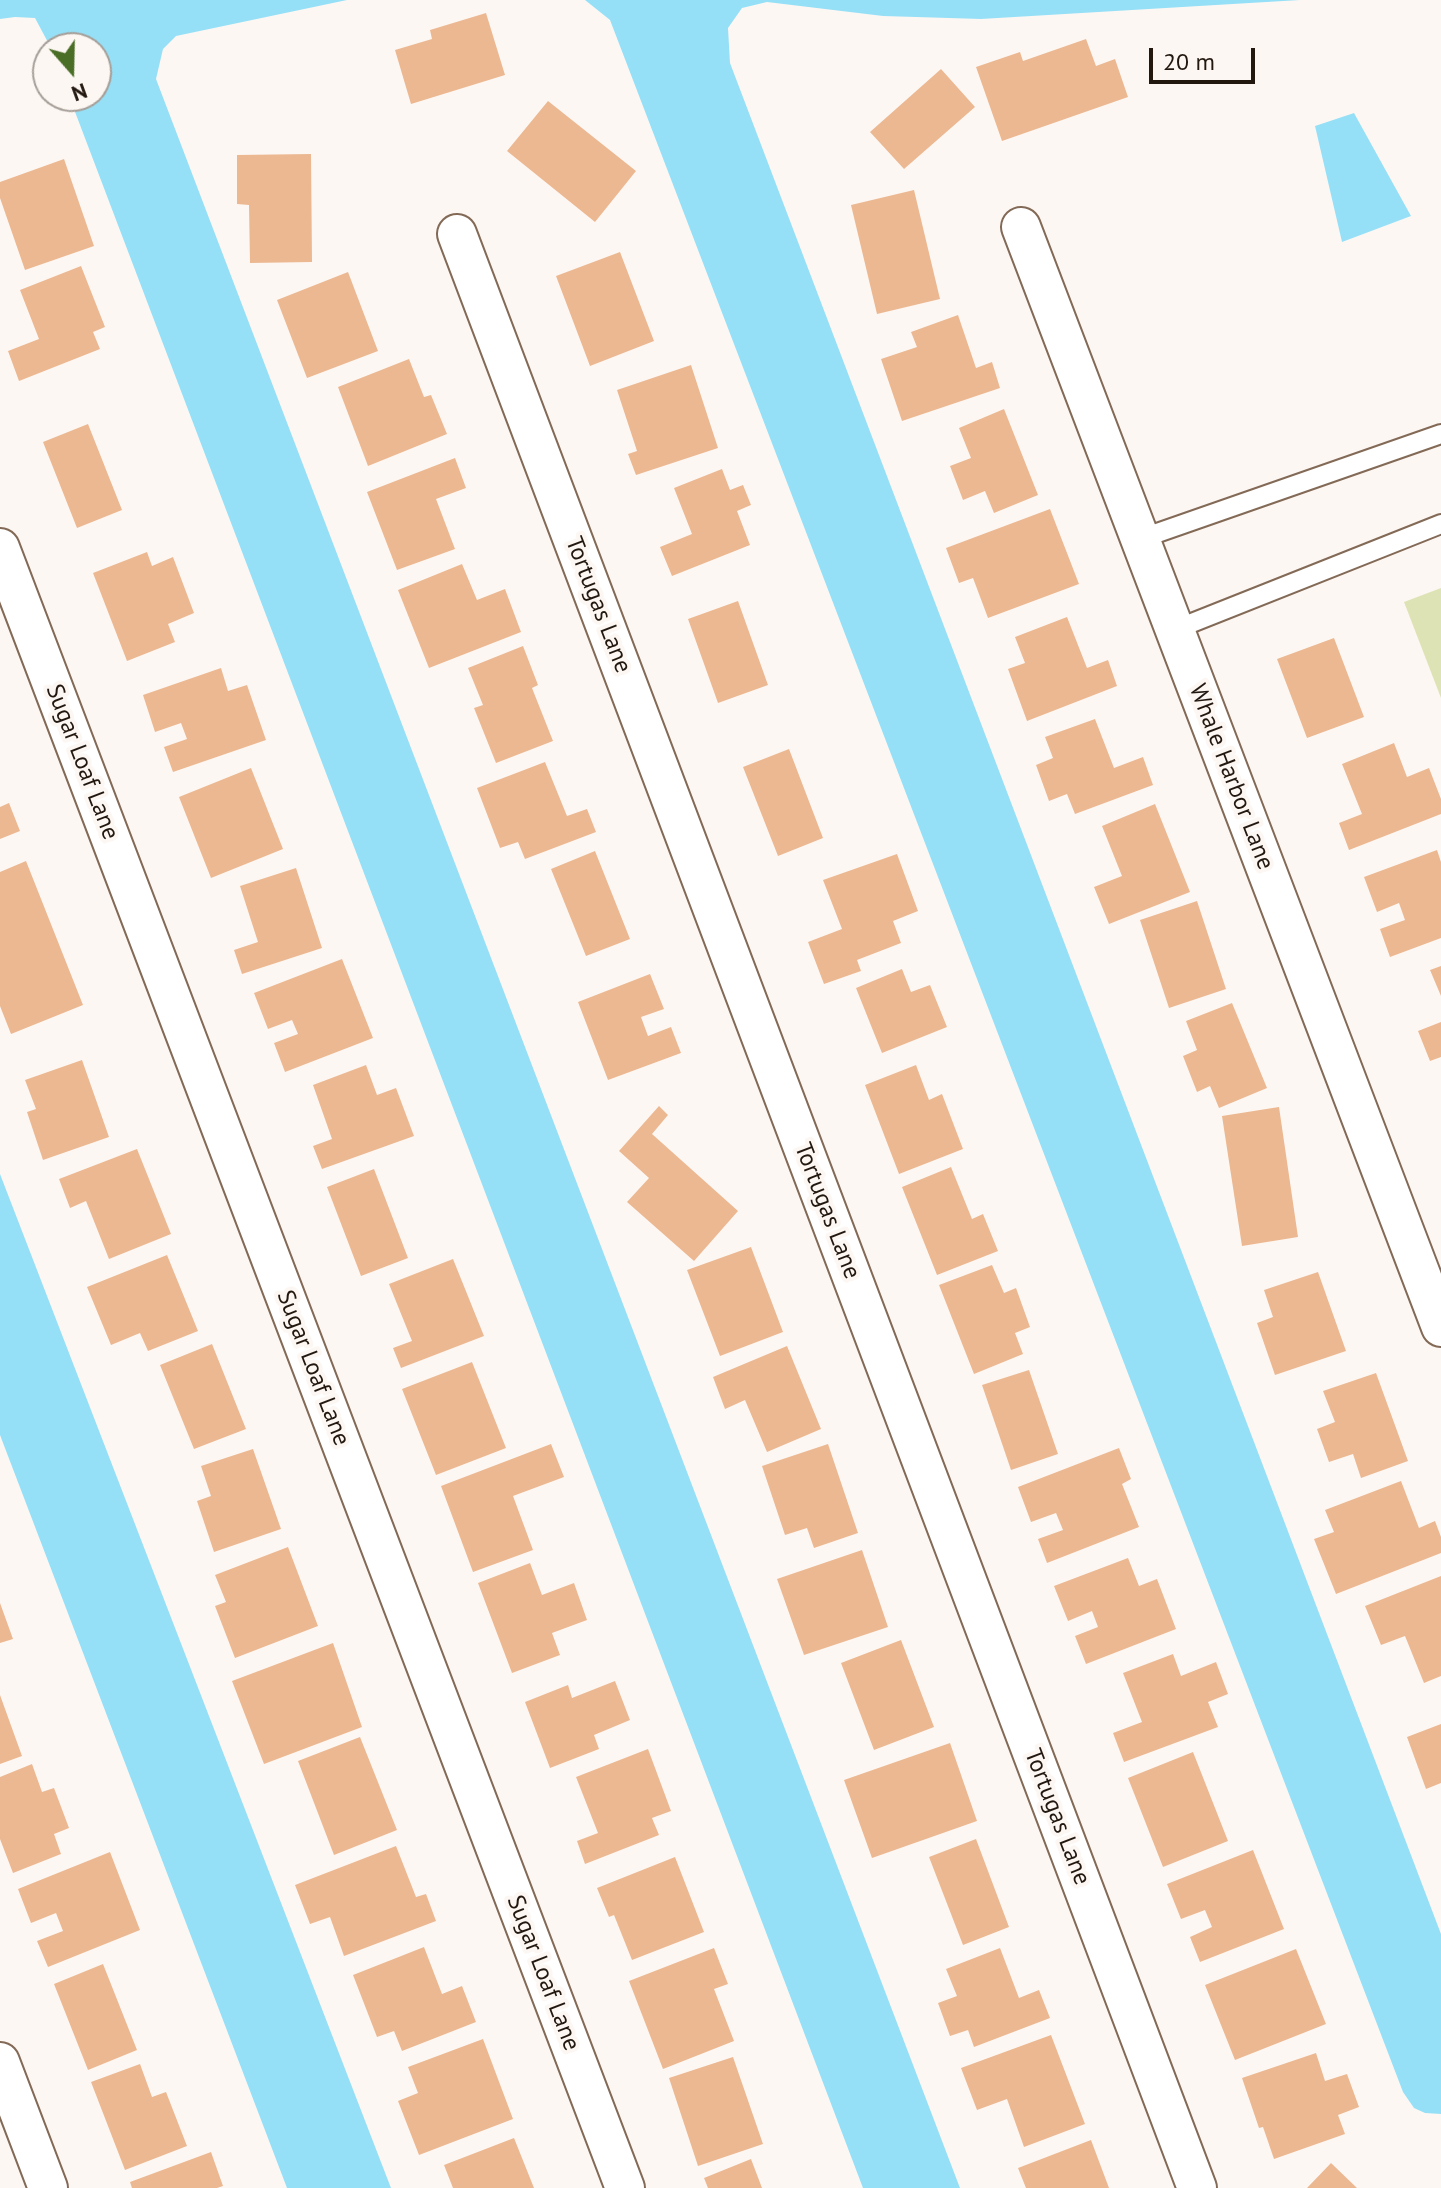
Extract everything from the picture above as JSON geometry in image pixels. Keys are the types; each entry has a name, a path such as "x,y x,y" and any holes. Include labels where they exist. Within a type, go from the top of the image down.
{"street":[{"name":"Whale Harbor Lane","path":"1021,227 1441,1327"},
{"name":"Tortugas Lane","path":"457,234 1197,2188"},
{"name":"Sugar Loaf Lane","path":"0,548 625,2188"},
{"path":"0,2062 48,2188"}],"lane":[{"path":"1140,539 1441,434"},
{"path":"1174,630 1441,524"}],"green space":[{"path":"1441,588 1441,698 1404,602"}],"water":[{"path":"0,0 347,0 176,36 163,49 156,79 960,2188 863,2188 75,112 112,112 112,32 42,32 35,18 0,19"},
{"path":"585,0 1300,0 981,19 883,16 767,2 742,8 728,28 730,63 1441,1934 1441,2114 1425,2113 1414,2108 1403,2092 610,20"},
{"path":"1354,113 1411,216 1342,242 1315,126"},
{"path":"0,1174 391,2188 287,2188 0,1435"}],"building":[{"path":"486,13 505,75 411,104 395,50 432,39 430,30"},
{"path":"1086,39 1096,66 1115,59 1128,97 1002,141 976,67 1020,52 1023,61"},
{"path":"941,69 975,107 904,169 870,132"},
{"path":"548,101 636,171 595,222 507,151"},
{"path":"311,154 312,262 250,263 249,205 237,204 237,155"},
{"path":"64,159 94,246 25,270 0,198 0,182"},
{"path":"914,190 940,299 877,314 851,205"},
{"path":"620,252 654,341 590,366 556,276"},
{"path":"81,266 105,327 93,332 100,349 19,381 8,351 39,339 20,290"},
{"path":"348,272 378,351 307,378 277,300"},
{"path":"958,315 976,368 992,362 1000,388 902,421 881,359 917,347 911,332"},
{"path":"409,359 424,397 431,395 447,434 368,466 338,387"},
{"path":"691,365 718,448 636,475 628,454 637,451 617,390"},
{"path":"1004,409 1038,495 994,513 985,491 963,500 950,466 971,458 959,428"},
{"path":"88,424 122,510 77,528 43,442"},
{"path":"455,458 466,488 436,499 455,549 397,570 367,492"},
{"path":"722,469 730,490 743,485 751,505 737,511 750,545 672,576 660,547 692,534 674,488"},
{"path":"1050,509 1079,584 988,618 973,578 959,583 946,548"},
{"path":"147,552 152,566 173,557 194,613 168,624 175,642 127,661 93,573"},
{"path":"462,564 477,600 505,589 521,632 429,668 398,590"},
{"path":"738,601 768,685 718,703 688,619"},
{"path":"1067,617 1087,668 1108,660 1117,686 1027,721 1008,669 1025,663 1015,637"},
{"path":"1334,638 1364,717 1307,738 1277,659"},
{"path":"523,646 538,685 532,688 553,741 496,763 474,708 483,705 468,668"},
{"path":"221,668 228,691 247,685 266,740 173,772 164,747 187,739 181,723 155,732 143,695"},
{"path":"1095,719 1114,768 1143,757 1153,785 1075,814 1067,794 1049,801 1036,765 1053,758 1045,737"},
{"path":"1394,743 1407,777 1429,768 1441,799 1441,814 1349,850 1339,823 1362,814 1342,764"},
{"path":"789,749 823,838 778,856 743,767"},
{"path":"545,762 567,816 587,809 596,832 525,859 518,842 500,848 477,788"},
{"path":"251,768 283,849 211,878 179,797"},
{"path":"9,803 20,831 0,839 0,807"},
{"path":"1155,804 1190,892 1109,924 1094,887 1122,876 1102,826"},
{"path":"1437,850 1441,862 1441,938 1390,957 1380,929 1405,920 1399,903 1377,912 1364,877"},
{"path":"595,851 630,939 586,956 551,869"},
{"path":"897,854 918,911 893,921 901,943 857,960 861,971 824,984 808,942 842,929 823,880"},
{"path":"26,861 83,1005 11,1034 0,1006 0,872"},
{"path":"296,868 322,948 242,974 234,950 258,942 240,886"},
{"path":"1197,901 1226,989 1169,1008 1140,920"},
{"path":"342,959 373,1038 285,1072 274,1043 298,1034 292,1020 268,1029 254,993"},
{"path":"1441,966 1441,996 1430,970"},
{"path":"902,969 911,992 930,985 947,1027 882,1053 856,988"},
{"path":"650,974 664,1009 641,1017 648,1036 671,1027 681,1053 608,1080 578,1002"},
{"path":"1232,1003 1267,1088 1219,1108 1210,1086 1197,1092 1183,1056 1197,1050 1186,1021"},
{"path":"1441,1022 1441,1057 1430,1061 1418,1031"},
{"path":"82,1060 109,1137 43,1160 27,1112 36,1109 25,1080"},
{"path":"366,1065 377,1095 396,1088 414,1136 322,1169 313,1146 332,1139 313,1085"},
{"path":"916,1065 929,1100 942,1094 963,1149 899,1174 865,1085"},
{"path":"659,1106 668,1115 652,1134 738,1211 694,1261 627,1202 649,1178 619,1151"},
{"path":"1279,1107 1298,1237 1242,1246 1222,1116"},
{"path":"137,1149 171,1234 109,1259 86,1201 70,1208 59,1179"},
{"path":"951,1167 972,1219 983,1214 998,1251 937,1275 902,1187"},
{"path":"374,1169 408,1258 361,1276 327,1187"},
{"path":"751,1247 783,1332 720,1356 687,1270"},
{"path":"167,1255 198,1331 148,1351 140,1333 111,1345 87,1287"},
{"path":"453,1259 484,1336 401,1368 393,1348 412,1341 389,1284"},
{"path":"992,1265 1004,1293 1016,1288 1030,1327 1015,1333 1023,1354 974,1374 939,1285"},
{"path":"1318,1272 1346,1351 1275,1375 1257,1323 1273,1317 1264,1290"},
{"path":"212,1344 246,1429 194,1449 160,1365"},
{"path":"787,1346 821,1429 767,1452 745,1400 725,1409 713,1377"},
{"path":"472,1362 506,1448 436,1475 402,1389"},
{"path":"1029,1370 1058,1454 1011,1470 982,1385"},
{"path":"1376,1373 1408,1461 1361,1478 1353,1454 1329,1462 1317,1429 1335,1422 1323,1391"},
{"path":"551,1444 564,1477 513,1496 533,1550 473,1572 441,1486"},
{"path":"828,1444 858,1533 814,1548 807,1528 785,1535 762,1466"},
{"path":"1119,1448 1131,1479 1122,1484 1139,1527 1047,1563 1038,1539 1063,1530 1056,1513 1031,1522 1018,1487"},
{"path":"253,1449 281,1529 214,1552 197,1501 211,1496 201,1466"},
{"path":"1401,1481 1419,1528 1435,1521 1441,1537 1441,1553 1336,1594 1314,1539 1334,1532 1325,1510"},
{"path":"288,1547 318,1626 235,1658 215,1606 226,1602 215,1575"},
{"path":"862,1550 888,1627 804,1655 777,1579"},
{"path":"1128,1558 1139,1586 1157,1579 1176,1629 1086,1664 1075,1636 1098,1627 1092,1611 1068,1621 1054,1586"},
{"path":"530,1563 542,1595 574,1583 587,1620 552,1633 560,1655 512,1673 478,1583"},
{"path":"1441,1576 1441,1676 1424,1683 1405,1636 1381,1645 1365,1606"},
{"path":"0,1603 13,1639 0,1643"},
{"path":"901,1640 934,1727 874,1750 841,1663"},
{"path":"333,1643 362,1727 264,1764 232,1681"},
{"path":"1173,1654 1181,1676 1216,1662 1228,1694 1208,1702 1218,1727 1124,1762 1113,1733 1142,1722 1123,1673"},
{"path":"615,1681 630,1720 594,1735 599,1749 550,1768 525,1702 568,1685 572,1698"},
{"path":"0,1695 22,1756 0,1764"},
{"path":"1441,1724 1441,1783 1426,1789 1407,1737"},
{"path":"360,1737 397,1830 334,1855 298,1761"},
{"path":"950,1743 977,1821 872,1858 844,1780"},
{"path":"648,1749 671,1811 652,1818 659,1835 585,1864 577,1841 598,1833 576,1777"},
{"path":"1193,1752 1228,1841 1163,1867 1128,1778"},
{"path":"32,1764 42,1792 54,1788 69,1828 54,1834 61,1854 13,1873 0,1839 0,1777"},
{"path":"976,1839 1009,1927 963,1945 929,1857"},
{"path":"396,1846 416,1897 426,1894 436,1921 344,1956 330,1917 310,1924 295,1885"},
{"path":"1253,1850 1284,1929 1200,1962 1190,1937 1212,1927 1205,1910 1181,1919 1167,1884"},
{"path":"110,1852 140,1930 48,1967 37,1941 63,1931 56,1913 31,1923 18,1889"},
{"path":"675,1857 704,1932 632,1960 614,1915 609,1917 597,1888"},
{"path":"424,1947 442,1994 462,1986 476,2022 402,2051 394,2031 377,2037 353,1975"},
{"path":"714,1948 728,1984 714,1989 734,2041 663,2069 629,1981"},
{"path":"1000,1948 1019,1998 1039,1990 1050,2018 974,2047 968,2030 950,2036 938,2003 957,1996 946,1969"},
{"path":"1296,1949 1326,2024 1235,2060 1205,1985"},
{"path":"103,1964 137,2050 88,2070 54,1984"},
{"path":"1051,2035 1085,2124 1024,2147 1007,2099 977,2110 961,2068"},
{"path":"483,2039 513,2119 419,2155 398,2101 418,2093 408,2067"},
{"path":"1316,2053 1325,2081 1347,2074 1359,2107 1338,2115 1345,2134 1274,2159 1263,2127 1259,2128 1242,2078"},
{"path":"733,2057 763,2144 698,2166 669,2078"},
{"path":"140,2064 152,2097 166,2092 187,2146 125,2170 91,2082"},
{"path":"514,2138 534,2188 453,2188 444,2165"},
{"path":"1091,2140 1109,2188 1026,2188 1018,2168"},
{"path":"211,2152 223,2186 132,2188 130,2182"},
{"path":"751,2159 762,2188 708,2188 704,2178"},
{"path":"1331,2163 1357,2188 1307,2188"}]}
